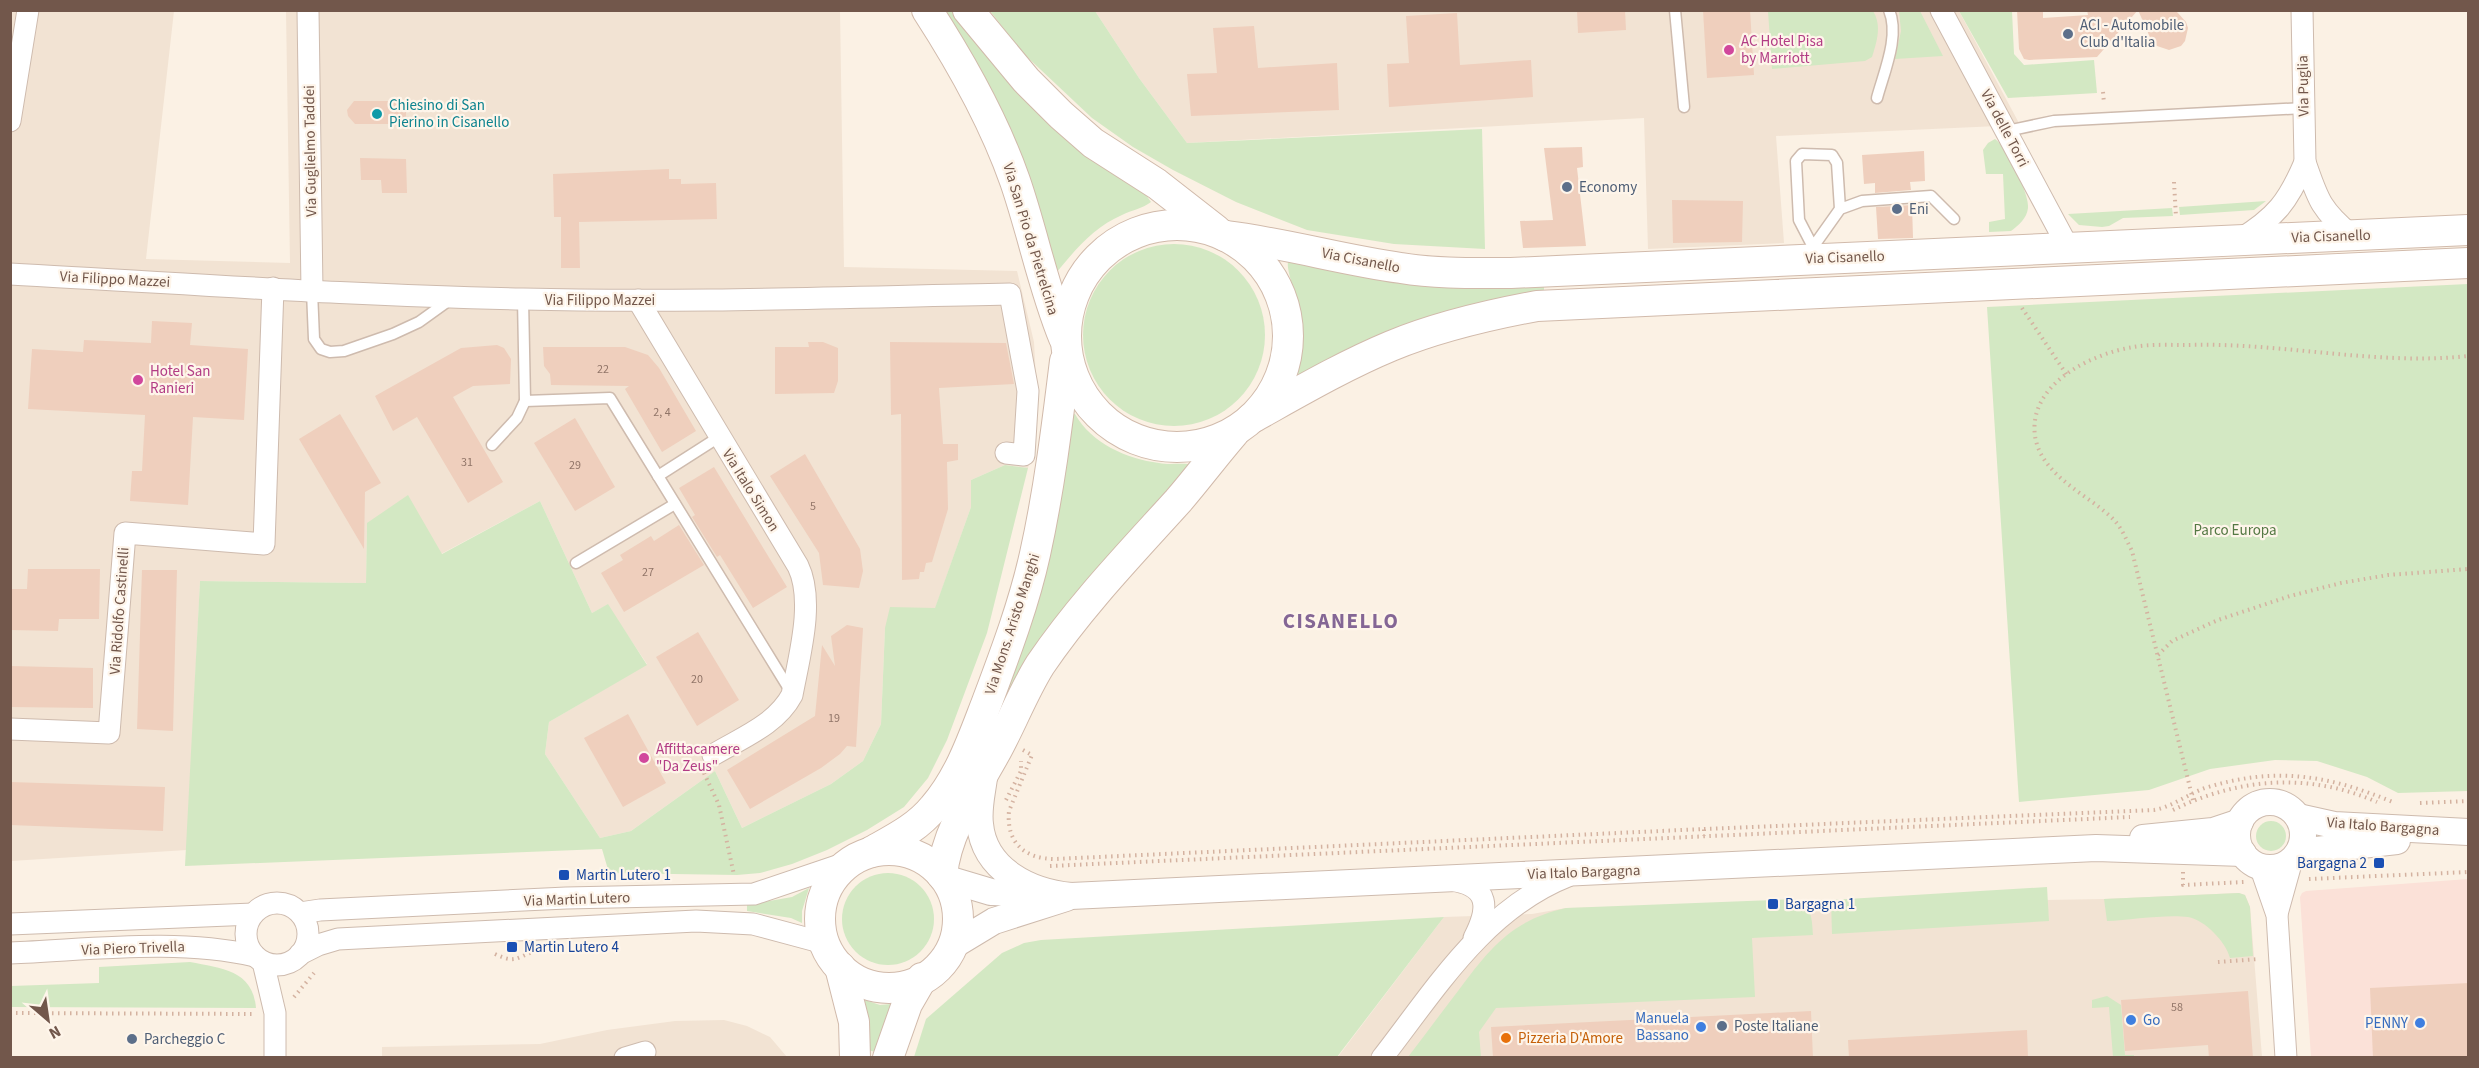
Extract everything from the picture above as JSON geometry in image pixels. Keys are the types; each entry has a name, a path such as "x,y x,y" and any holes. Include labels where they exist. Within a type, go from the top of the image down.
{"main road":[{"name":"Via San Pio da Pietrelcina","path":"927,10 972,84 1002,148 1015,181 1071,373 1082,395 1098,415 1130,437 1153,445 1180,448 1204,444 1246,423"},
{"path":"968,10 1026,80 1069,122 1093,143 1157,184 1223,235"},
{"name":"Via Mons. Aristo Manghi","path":"860,857 905,833 933,810 947,790 973,737 994,682 1034,556 1052,462 1067,315 1076,287 1094,262 1131,235 1161,226 1191,226 1223,235 1247,249 1269,273 1280,294 1288,326 1287,348 1278,382 1267,401 1118,567 1051,651 1019,702 955,828 945,859 943,877"},
{"name":"Via Cisanello","path":"1223,235 1262,240 1403,269 1511,273 2469,230"},
{"path":"1246,423 1390,346 1468,322 1537,306 2469,263"},
{"path":"840,968 862,982 879,987 897,987 922,978 939,965 951,947 957,923 957,907 952,892 943,877 928,862 910,853 891,850 860,857 835,876 824,894 820,913 824,943 840,968 852,1012 855,1058"},
{"path":"888,1058 907,1004 922,978"}],"street":[{"path":"10,121 28,10"},
{"name":"Via Guglielmo Taddei","path":"308,10 312,291"},
{"name":"Via delle Torri","path":"1941,10 2068,247"},
{"name":"Via Puglia","path":"2302,10 2305,162 2322,208 2351,235"},
{"name":"Via Puglia","path":"2238,240 2263,224 2286,201 2305,162"},
{"name":"Via Filippo Mazzei","path":"10,274 312,291 523,299 638,300 1010,294 1028,391 1024,455 1005,453"},
{"name":"Via Ridolfo Castinelli","path":"10,729 110,733 125,533 264,544 273,288"},
{"name":"Via Italo Simon","path":"638,300 802,574 806,601 792,695"},
{"path":"713,755 768,723 786,706 792,695"},
{"name":"Via Italo Bargagna","path":"985,771 979,822 985,845 1000,866 1015,878 1060,895"},
{"path":"2277,915 2298,864 2304,833 2298,817 2286,805 2266,802 2253,806 2240,822 2237,838 2277,915 2286,1058"},
{"name":"Via Italo Bargagna","path":"2298,817 2340,825 2469,833"},
{"name":"Via Italo Bargagna","path":"943,877 991,892 1060,895 2097,848 2154,836 2213,831 2240,822"},
{"name":"Via Italo Bargagna","path":"2298,864 2469,833"},
{"name":"Via Italo Bargagna","path":"2097,848 2252,868"},
{"name":"Via Martin Lutero","path":"300,913 320,910 566,898 754,894 860,857"},
{"path":"2252,868 2298,864"},
{"path":"1471,944 1528,896 1579,872"},
{"path":"1382,1058 1471,944 1484,918 1485,909 1482,898 1476,890 1464,882 1433,879"},
{"name":"Via Italo Bargagna","path":"951,947 994,921 1060,895"},
{"path":"275,1011 259,959 249,949 246,931 253,914 260,908 277,903 286,904 300,913 305,922 308,939 282,982 275,1011 275,1058"},
{"name":"Via Piero Trivella","path":"10,924 253,914"},
{"name":"Via Martin Lutero","path":"297,957 318,945 339,939 696,921 753,924 824,943"},
{"name":"Via Piero Trivella","path":"10,953 189,946 227,950 259,959"},
{"path":"259,959 279,965 297,957"},
{"path":"624,1058 645,1052"}],"lane":[{"path":"1676,10 1684,107"},
{"path":"1877,98 1891,41 1893,23 1889,10"},
{"path":"2007,131 2054,121 2304,108"},
{"path":"1840,209 1837,163 1832,155 1802,154 1796,161 1799,220 1813,247 1840,209 1862,201 1931,196 1954,219"},
{"path":"312,291 314,339 321,348 330,352 344,351 393,334 419,322 453,297"},
{"path":"492,445 516,418 525,401 523,299"},
{"path":"525,401 610,398 792,695"},
{"path":"658,476 719,437"},
{"path":"576,563 675,504"}],"path":[{"path":"2174,182 2176,217"},
{"path":"2016,298 2067,375"},
{"path":"2193,800 2132,551 2124,533 2112,518 2054,472 2039,450 2035,434 2037,413 2044,396 2054,385 2089,360 2107,353 2135,347 2220,344 2394,357 2469,356"},
{"path":"2157,655 2172,641 2210,624 2290,596 2341,583 2388,575 2469,569"},
{"path":"1020,748 1032,755 1009,811 1008,821 1015,841 1024,852 1035,858 1066,859 2154,810 2192,793 2236,780 2265,776 2296,775 2339,782 2402,804"},
{"path":"713,755 699,762 719,805 735,878"},
{"path":"1003,807 1021,771 1021,762 1016,756"},
{"path":"1041,865 2157,815 2193,800 2235,787 2291,782 2343,790 2384,805"},
{"path":"2413,804 2469,801"},
{"path":"1704,829 1704,836"},
{"path":"2298,864 2469,872"},
{"path":"2183,885 2247,882 2252,868"},
{"path":"726,879 742,878"},
{"path":"484,954 495,954 507,960 518,959 530,952 541,952"},
{"path":"2218,962 2264,958"},
{"path":"10,1013 275,1011 319,969"}],"shaded area":[{"path":"11,11 174,11 146,259 290,263 286,11 840,11 844,267 1017,271 1034,342 1036,379 1033,445 1028,468 1005,465 971,480 971,507 935,609 885,628 881,724 863,761 831,784 742,828 715,771 631,831 600,838 545,754 549,722 647,664 607,605 592,613 540,501 441,554 367,523 366,583 200,581 187,850 11,861"},
{"path":"1095,11 1959,11 2020,125 1776,136 1784,243 1648,249 1644,118 1187,143 1139,78"},
{"path":"2468,879 2468,1057 2311,1057 2300,897 2302,893"},
{"path":"2239,893 2245,895 2250,907 2262,1057 1337,1058 1444,917 1532,914 1566,908 2104,899"},
{"path":"724,1020 747,1026 770,1037 787,1057 382,1058 382,1047 540,1044 607,1030 675,1021"}],"green space":[{"path":"940,11 955,11 1141,188 1151,202 1103,226 1078,248 1056,273"},
{"path":"990,11 1095,11 1139,78 1187,143 1482,129 1485,249 1394,244 1307,230 1236,202 1133,147 1092,118 1024,54"},
{"path":"1768,11 1873,11 1878,27 1872,57 1865,61 1772,69"},
{"path":"1899,11 1920,11 1943,56 1895,59 1901,31"},
{"path":"1959,11 2012,11 2014,54 2024,65 2094,60 2097,93 2008,98"},
{"path":"1995,139 2011,160 2028,202 2024,218 2011,231 1989,232 1989,222 2005,219 2003,174 1986,174 1983,150"},
{"path":"2266,201 2254,210 2180,215 2179,207"},
{"path":"2172,208 2173,216 2123,218 2109,226 2102,227 2079,225 2068,214"},
{"path":"1174,244 1209,251 1225,259 1238,271 1250,284 1258,300 1265,335 1258,370 1250,386 1238,399 1225,411 1209,419 1174,426 1139,419 1123,411 1110,399 1098,386 1090,370 1083,335 1090,300 1098,284 1110,271 1123,259 1139,251"},
{"path":"1295,258 1544,285 1544,294 1298,375 1301,318 1288,267 1288,262"},
{"name":"Parco Europa","path":"2468,284 2468,791 2398,793 2367,777 2317,761 2275,760 2210,769 2149,790 2019,802 1987,307"},
{"path":"1069,413 1075,414 1090,433 1111,448 1147,461 1188,464 1194,470 998,716"},
{"path":"1005,465 1028,468 987,633 947,740 928,778 904,807 867,830 827,850 792,864 760,873 737,875 609,873 602,849 185,866 200,581 366,583 367,523 408,495 442,554 540,501 592,613 608,604 647,665 549,722 545,754 600,838 631,831 715,771 742,828 831,784 863,761 881,724 885,628 890,607 935,608 971,507 971,480"},
{"path":"2271,821 2282,825 2286,836 2282,847 2271,851 2260,847 2256,836 2260,825"},
{"path":"888,873 905,877 920,887 930,902 934,919 930,936 920,951 905,961 888,965 871,961 856,951 846,936 842,919 846,902 856,887 871,877"},
{"path":"2047,887 2049,921 1832,934 1831,900"},
{"path":"809,888 802,911 802,923 791,918 747,911 747,905 792,897"},
{"path":"2239,893 2245,895 2250,907 2253,956 2230,958 2224,945 2208,927 2188,917 2107,921 2104,899"},
{"path":"1796,899 1808,909 1813,935 1752,938 1755,997 1496,1008 1479,1032 1481,1057 1408,1057 1492,949 1517,928 1547,913 1566,908"},
{"path":"1444,917 1337,1057 914,1057 926,1019 1002,953 1024,943 1041,940"},
{"path":"190,962 224,969 242,978 254,995 256,1008 11,1007 11,986 99,983 99,967"},
{"path":"2107,996 2121,1005 2125,1055 2134,1055 2134,1057 2113,1057 2109,1007 2092,1008 2092,1000"},
{"path":"859,998 880,1005 891,1004 876,1052 867,1050"}],"building":[{"path":"1577,10 1625,10 1626,30 1578,33"},
{"name":"AC Hotel Pisa by Marriott","path":"1703,10 1750,10 1754,75 1707,78"},
{"name":"ACI - Automobile Club d'Italia","path":"2017,10 2043,10 2043,18 2088,15 2087,10 2138,10 2097,57 2029,60 2024,59 2019,49"},
{"path":"2138,10 2177,12 2188,28 2185,41 2181,46 2169,50 2157,46 2152,42"},
{"path":"1457,13 1460,65 1531,60 1533,97 1389,107 1387,64 1409,63 1406,16"},
{"path":"1254,26 1258,68 1337,63 1339,110 1191,116 1187,74 1217,73 1213,28"},
{"name":"Chiesino di San Pierino in Cisanello","path":"354,101 406,101 406,124 355,124 348,116 347,110"},
{"path":"1582,147 1583,167 1577,168 1586,246 1523,248 1520,221 1553,220 1544,148"},
{"path":"1924,151 1925,181 1910,182 1911,190 1875,193 1875,183 1864,184 1862,155"},
{"path":"360,158 406,159 407,193 382,193 381,180 361,180"},
{"path":"669,169 669,179 681,179 681,184 716,183 717,219 579,222 580,268 561,268 561,217 554,217 553,174"},
{"path":"1672,200 1743,201 1742,242 1673,243"},
{"path":"1912,205 1913,238 1878,239 1876,207"},
{"name":"Hotel San Ranieri","path":"152,321 192,323 190,345 248,349 244,420 193,417 188,505 130,501 132,471 142,471 145,415 28,409 32,349 83,352 84,340 151,343"},
{"path":"808,342 823,342 838,348 838,381 834,393 775,394 775,347 809,347"},
{"path":"890,342 1006,343 1014,384 939,388 943,444 958,444 958,460 947,462 948,509 932,562 926,563 924,572 920,572 919,579 902,580 901,414 891,415"},
{"path":"497,345 504,348 511,359 510,384 473,386 453,397 503,482 468,503 417,417 393,431 375,396 461,348"},
{"path":"543,347 625,347 648,355 659,368 696,431 662,452 625,389 629,386 551,385 550,374 544,366"},
{"path":"340,414 381,483 365,492 364,549 299,439"},
{"path":"575,418 615,487 575,511 534,443"},
{"path":"805,454 860,549 863,571 859,588 823,585 819,553 770,476"},
{"path":"714,467 787,587 753,608 720,555 717,557 692,517 695,515 679,488"},
{"path":"679,525 704,565 624,612 601,573 623,560 620,555 651,536 654,541"},
{"path":"28,569 100,569 99,619 59,619 58,631 10,630 10,589 27,589"},
{"path":"142,570 177,570 173,731 137,729"},
{"path":"847,625 863,628 856,747 847,746 821,768 750,809 727,770 815,716 822,645 835,666 831,636"},
{"path":"698,632 739,700 697,726 656,657"},
{"path":"10,666 93,668 93,708 10,707"},
{"path":"628,714 666,783 623,807 584,738"},
{"path":"10,782 165,787 163,831 10,825"},
{"name":"PENNY","path":"2469,983 2469,1058 2373,1058 2370,988"},
{"path":"2248,991 2253,1058 2209,1058 2208,1045 2125,1051 2121,1000"},
{"path":"1811,1011 1813,1058 1493,1058 1491,1027"},
{"path":"2027,1030 2028,1058 1849,1058 1848,1040"}],"place":[{"name":"ACI - Automobile Club d'Italia","path":"2068,34"},
{"name":"AC Hotel Pisa by Marriott","path":"1729,50"},
{"name":"Chiesino di San Pierino in Cisanello","path":"377,114"},
{"name":"Economy","path":"1567,187"},
{"name":"Eni","path":"1897,209"},
{"name":"Hotel San Ranieri","path":"138,380"},
{"name":"Affittacamere \"Da Zeus\"","path":"644,758"},
{"name":"Bargagna 2","path":"2379,863"},
{"name":"Martin Lutero 1","path":"564,875"},
{"name":"Bargagna 1","path":"1773,904"},
{"name":"Martin Lutero 4","path":"512,947"},
{"name":"Go","path":"2131,1020"},
{"name":"PENNY","path":"2420,1023"},
{"name":"Poste Italiane","path":"1722,1026"},
{"name":"Manuela Bassano","path":"1701,1027"},
{"name":"Pizzeria D'Amore","path":"1506,1038"},
{"name":"Parcheggio C","path":"132,1039"}],"district":[{"name":"CISANELLO","path":"1341,621"}]}
